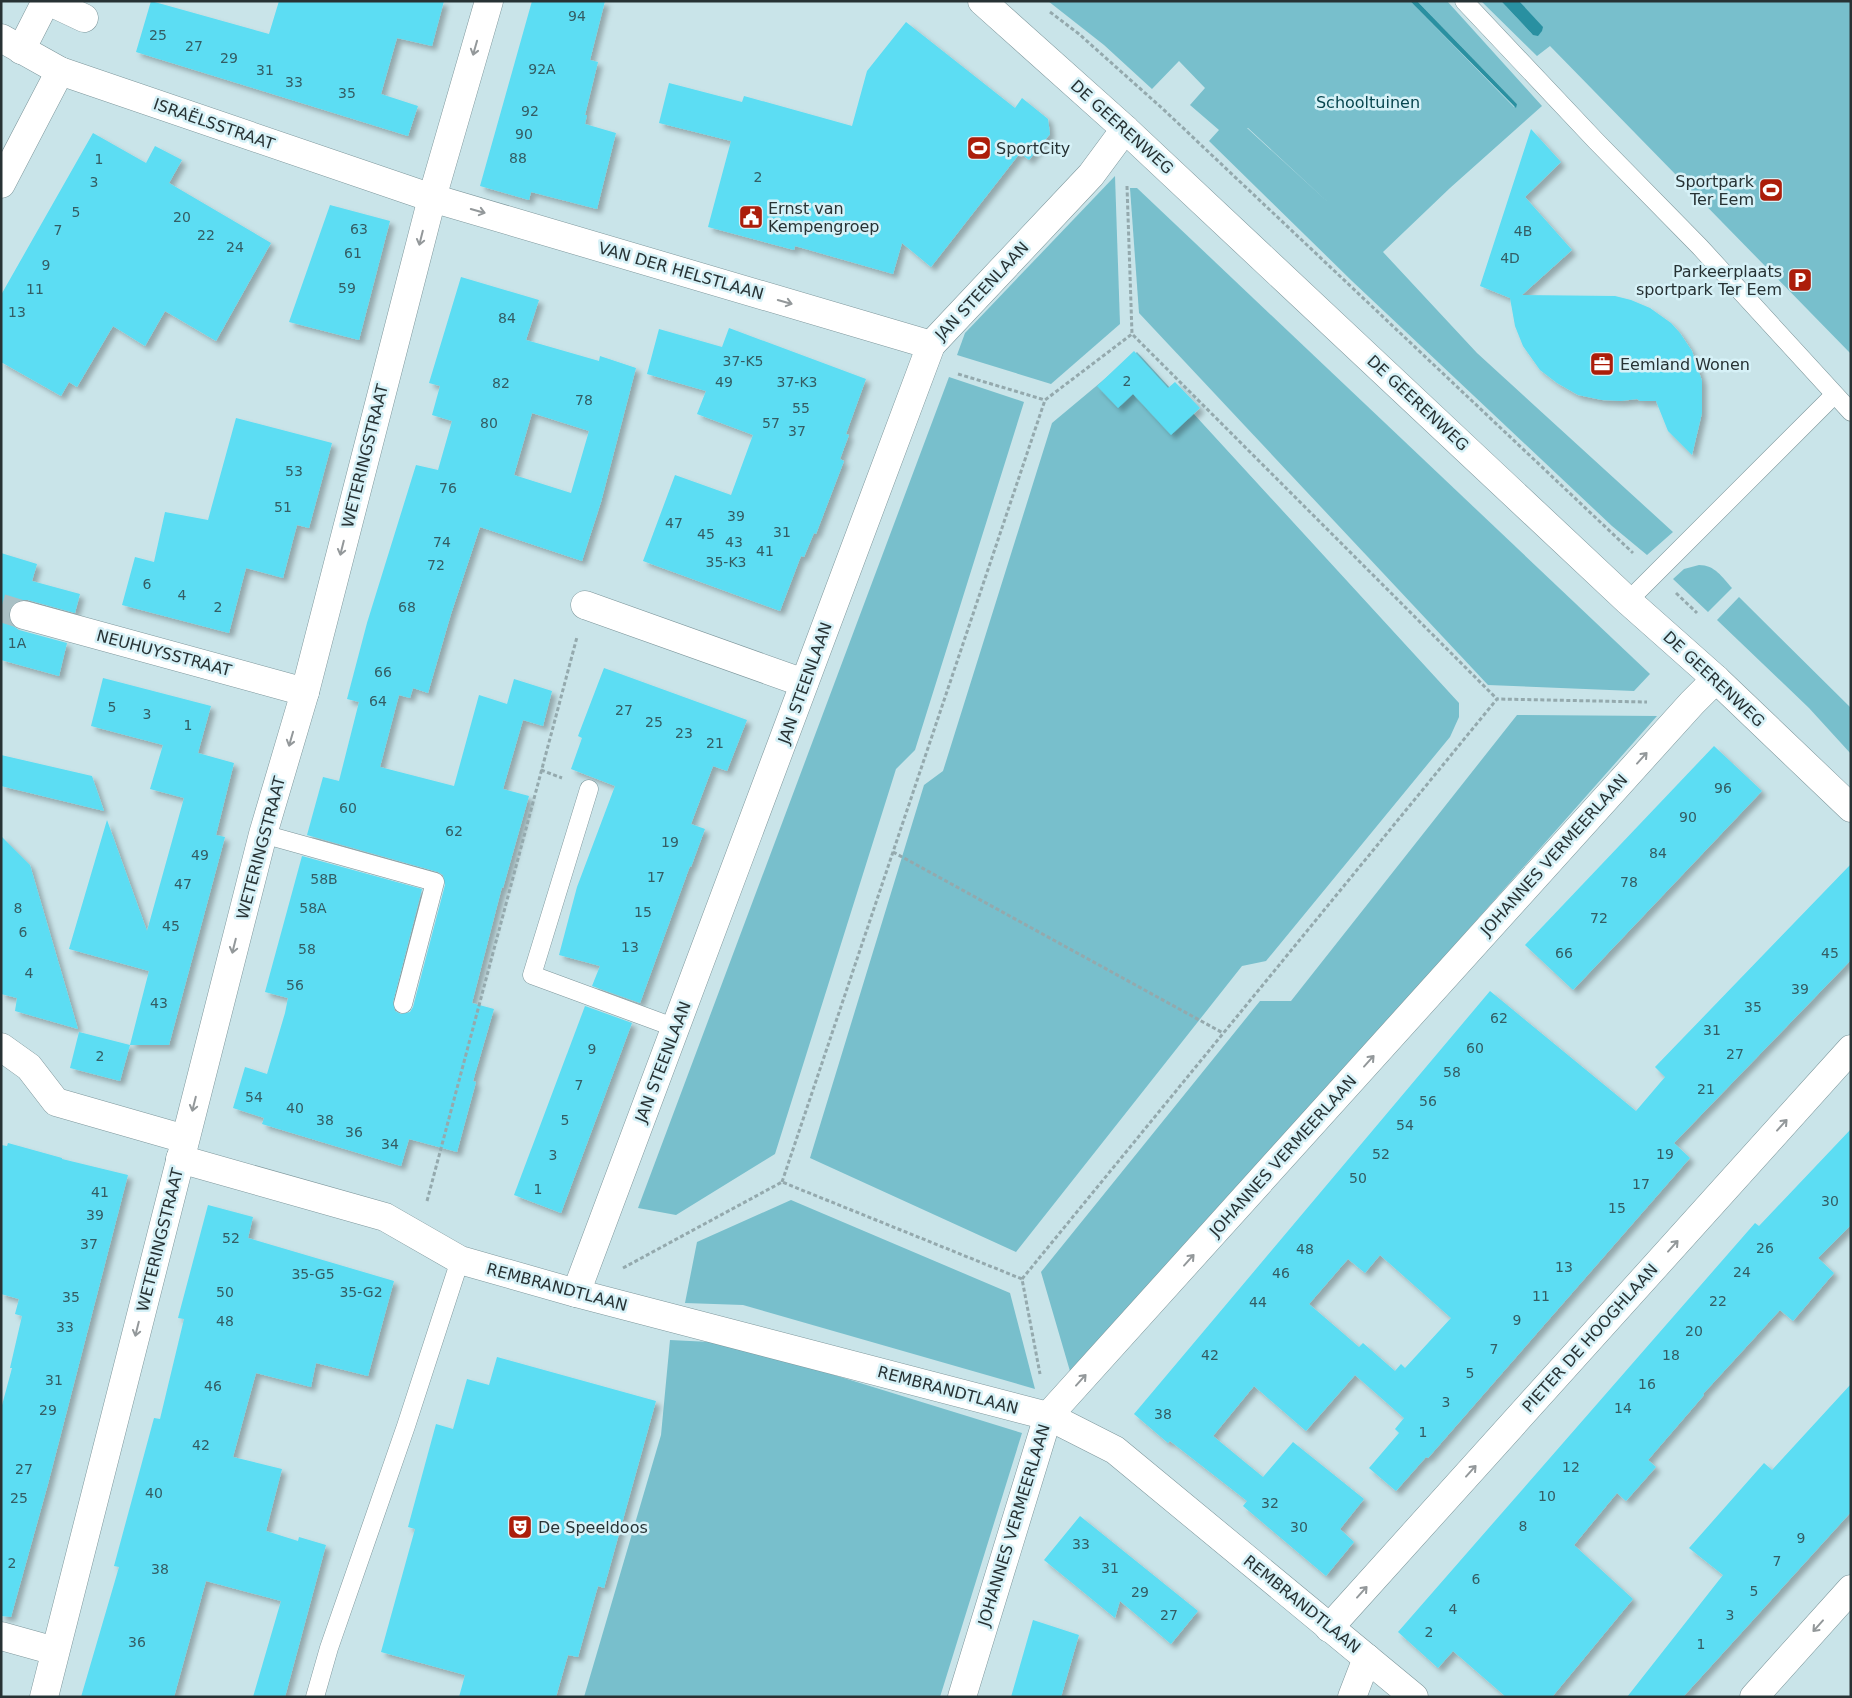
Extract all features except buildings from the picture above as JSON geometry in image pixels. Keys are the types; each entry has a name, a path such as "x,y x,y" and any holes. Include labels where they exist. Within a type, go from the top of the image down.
{"street":[{"path":"11,44 47,1 84,18"},
{"name":"WETERINGSTRAAT","path":"44,1697 263,834 305,692 432,198 488,1"},
{"name":"DE GEERENWEG","path":"982,1 1125,129 1628,601 1716,679 1851,808"},
{"name":"ISRAËLSSTRAAT","path":"11,44 60,72 432,198"},
{"path":"1,184 60,72"},
{"name":"JAN STEENLAAN","path":"576,1293 927,354 1091,175 1125,129"},
{"name":"VAN DER HELSTLAAN","path":"432,198 927,354"},
{"path":"585,605 804,684"},
{"name":"NEUHUYSSTRAAT","path":"24,614 305,692"},
{"name":"JOHANNES VERMEERLAAN","path":"962,1697 1048,1416 1692,702 1716,679"},
{"name":"REMBRANDTLAAN","path":"1,1047 29,1067 56,1102 183,1149 385,1217 460,1260 576,1293 1048,1416 1115,1450 1414,1697"},
{"name":"PIETER DE HOOGHLAAN","path":"1329,1628 1851,1048"},
{"path":"1754,1697 1851,1589"},
{"path":"1,1636 55,1651"},
{"path":"1352,1697 1366,1658"}],"lane":[{"path":"1464,1 1596,141 1700,247 1851,412"},
{"path":"1628,601 1834,394"},
{"path":"589,788 532,975 676,1028"},
{"path":"263,834 435,882 403,1004"},
{"path":"318,1696 329,1648 406,1426 460,1260"}],"path":[{"path":"1043,7 1079,34 1163,109 1704,619"},
{"path":"1125,129 1132,334 1497,699 1692,702"},
{"path":"576,1293 782,1182 1046,400 1132,334"},
{"path":"927,354 1046,400"},
{"path":"418,1236 585,605"},
{"path":"1022,1279 1497,699"},
{"path":"893,852 1224,1034"},
{"path":"782,1182 1022,1279"},
{"path":"1022,1279 1048,1416"}],"green space":[{"name":"Schooltuinen","path":"1048,1 1410,1 1514,107 1517,104 1417,1 1447,1 1542,106 1450,188 1383,252 1477,353 1673,532 1647,555 1612,526 1352,281 1209,141 1219,130 1190,105 1205,88 1179,61 1152,89 1104,45","holes":["1247,128 1248,128 1331,205"]},
{"name":"Sportpark Ter Eem","path":"1481,1 1501,1 1533,35 1508,1 1851,1 1851,354 1550,46 1537,56"},
{"path":"1115,176 1120,324 1051,384 957,355 965,333"},
{"path":"1130,188 1137,188 1650,674 1634,691 1488,685 1139,313"},
{"path":"1137,352 1459,703 1459,717 1450,737 1266,961 1242,966 1016,1252 810,1158 924,785 943,771 1052,423"},
{"path":"949,377 1024,402 915,750 896,769 775,1154 676,1215 638,1208"},
{"path":"1699,565 1714,569 1732,588 1708,612 1673,579 1684,569"},
{"path":"1739,597 1851,708 1851,754 1809,708 1717,620"},
{"path":"1517,715 1657,716 1072,1378 1041,1272 1260,1001 1291,1001"},
{"path":"791,1200 1010,1293 1035,1389 743,1305 685,1303 697,1242"},
{"path":"670,1340 730,1343 1022,1433 940,1697 584,1697 661,1435"}],"shaded area":[{"path":"1410,1 1417,1 1517,104 1516,108"},
{"path":"1501,1 1519,1 1543,27 1538,36 1533,35"}],"tunnel":[{"path":"1,608 24,615"}],"place":[{"name":"SportCity","path":"979,148"},
{"name":"Sportpark Ter Eem","path":"1771,190"},
{"name":"Ernst van Kempengroep","path":"751,217"},
{"name":"Parkeerplaats sportpark Ter Eem","path":"1800,280"},
{"name":"Eemland Wonen","path":"1602,364"},
{"name":"De Speeldoos","path":"520,1527"}]}
